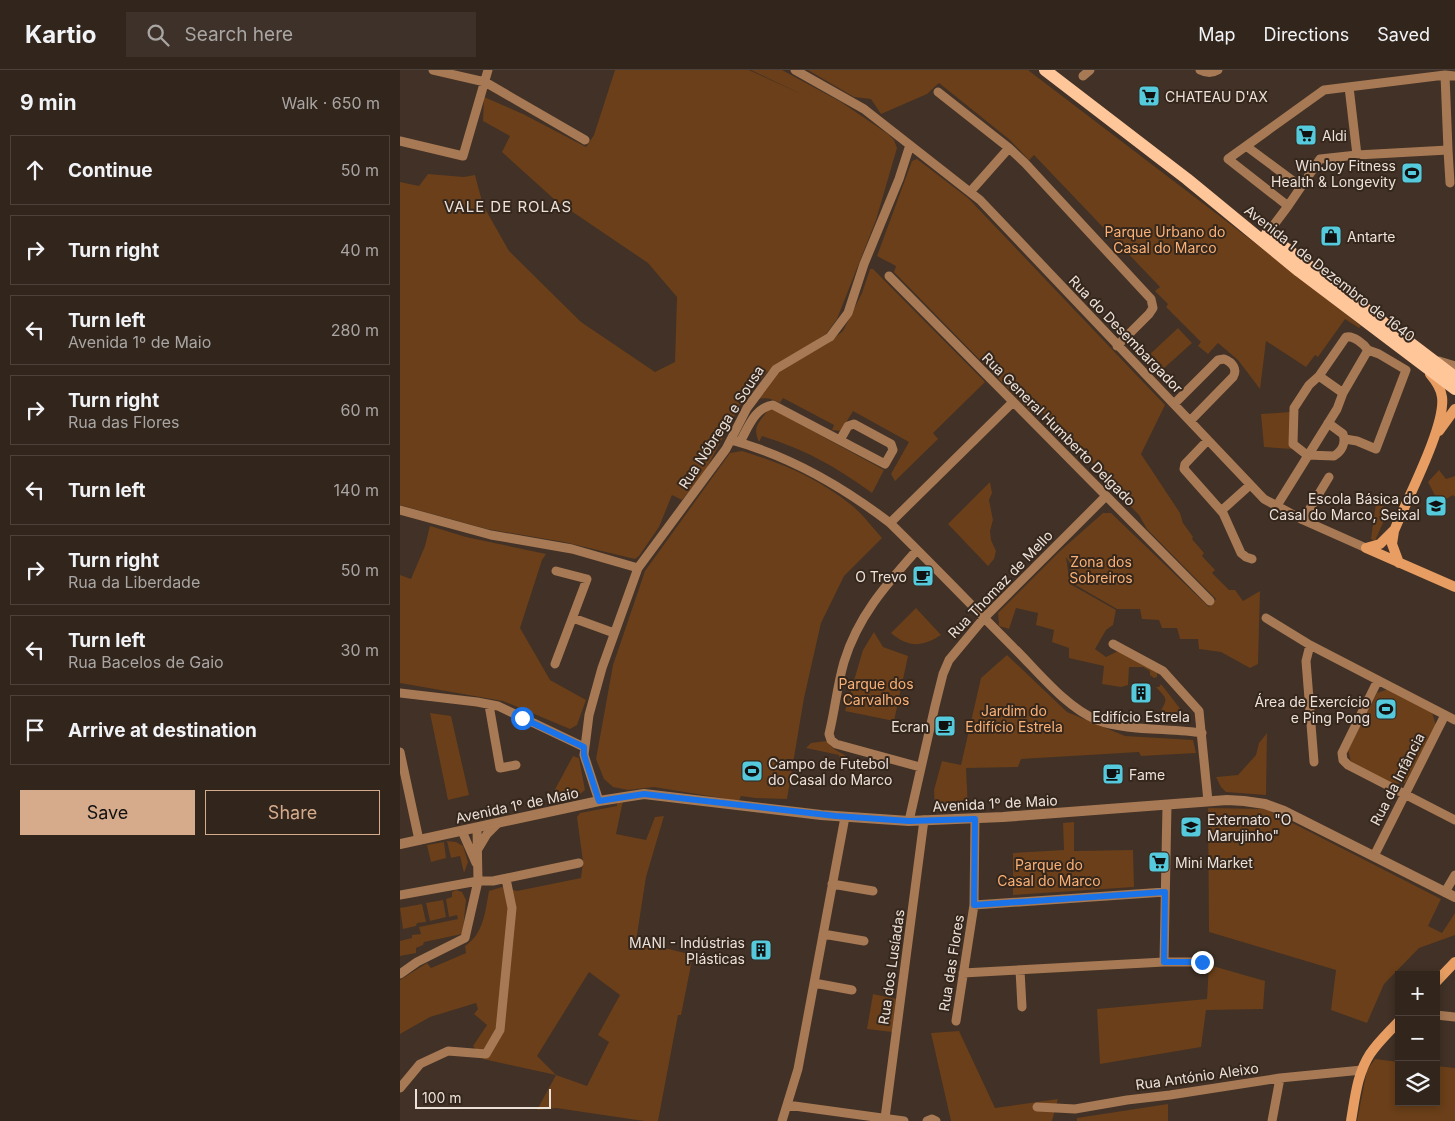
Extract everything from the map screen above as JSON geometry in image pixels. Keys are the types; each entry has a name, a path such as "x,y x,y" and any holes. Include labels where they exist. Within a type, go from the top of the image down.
{"main road":[{"name":"Avenida 1 de Dezembro de 1640","path":"1045,70 1187,179 1300,271 1424,360 1455,377"},
{"name":"Avenida 1 de Dezembro de 1640","path":"1187,179 1267,234 1424,360 1455,389"},
{"path":"1399,563 1392,544 1394,531 1435,436 1442,409 1439,386 1424,360"},
{"path":"1435,436 1455,409"},
{"path":"1366,548 1380,544 1394,531"},
{"name":"Rua do Desembargador","path":"1366,548 1455,587"},
{"path":"1440,978 1455,962"},
{"path":"1350,1121 1362,1070 1371,1052 1395,1025"}],"street":[{"path":"433,70 485,82 585,140"},
{"path":"400,141 462,156 488,70"},
{"name":"Rua do Desembargador","path":"795,70 864,109 980,200 1264,499 1303,520 1366,548"},
{"path":"1200,70 1205,72 1215,72 1218,70"},
{"path":"1288,206 1228,158 1324,90 1444,75 1455,76"},
{"path":"1444,75 1450,184"},
{"path":"1349,87 1357,156"},
{"path":"938,92 1009,148 1151,299 1153,308 1150,314 1117,346"},
{"name":"Rua Nóbrega e Sousa","path":"584,747 602,668 638,568 726,450 747,408 776,369 830,337 848,313 864,264 899,179 910,145"},
{"path":"1246,146 1300,186"},
{"path":"970,192 1009,148"},
{"path":"1267,234 1320,160 1448,150"},
{"name":"Rua General Humberto Delgado","path":"889,276 1210,601"},
{"path":"1328,423 1342,432 1344,439 1342,450 1334,456 1307,455 1293,444 1294,408 1309,385 1319,376 1344,338 1348,336 1368,350 1379,354 1406,370 1376,449 1357,441 1344,439"},
{"path":"1276,507 1337,409 1343,393 1368,350"},
{"path":"1174,404 1218,360 1224,359 1234,366 1235,372 1233,377 1190,421"},
{"path":"1424,360 1455,366"},
{"path":"1319,376 1343,393"},
{"path":"890,523 1013,402"},
{"path":"740,442 757,412 766,406 772,405 778,406 840,440 885,464 892,450 891,444 854,424 848,426 840,440"},
{"path":"731,440 783,458 815,473 867,505 890,523 1068,701 1090,716 1119,726 1202,733"},
{"path":"1208,440 1185,464 1184,469 1221,511 1238,549 1246,557 1252,559"},
{"path":"1303,520 1329,477"},
{"path":"1221,511 1250,485"},
{"name":"Rua Thomaz de Mello","path":"909,821 920,767 946,668 955,652 984,618 1106,496"},
{"path":"400,510 491,535 572,549 638,568"},
{"path":"917,550 871,604 852,640 842,670 829,734 831,740 836,744 920,767"},
{"path":"555,664 587,579 556,571"},
{"path":"573,618 614,633"},
{"path":"1266,618 1310,646 1455,720"},
{"path":"1113,644 1163,671 1199,711 1208,801"},
{"path":"1310,646 1306,661 1314,762"},
{"path":"1378,680 1342,753 1342,758 1348,765 1455,820"},
{"path":"400,693 498,706 584,747 584,755 599,801"},
{"path":"490,705 500,768 516,765"},
{"name":"Rua da Infância","path":"1374,856 1445,715"},
{"path":"400,752 419,840"},
{"name":"Avenida 1º de Maio","path":"400,844 477,829 599,801 644,794 845,816 909,821 975,819 1208,801 1244,801 1265,804 1284,811 1455,897"},
{"path":"1164,962 1167,805"},
{"path":"782,1121 798,1069 845,816"},
{"name":"Rua das Flores","path":"956,1021 974,905 975,819"},
{"name":"Rua dos Lusíadas","path":"885,1118 924,820"},
{"path":"478,849 487,834 497,824"},
{"path":"400,974 418,962 465,938 478,880 477,829"},
{"path":"462,831 478,869"},
{"path":"400,895 478,880 493,881 506,879 579,863"},
{"path":"1445,892 1455,875"},
{"path":"400,1088 420,1064 448,1051 486,1054 500,1030 512,908 506,879"},
{"path":"832,884 873,891"},
{"path":"974,905 1165,892"},
{"path":"823,934 864,941"},
{"path":"963,974 1164,962 1202,962"},
{"path":"1020,970 1022,1007"},
{"path":"814,983 852,990"},
{"path":"1440,1015 1455,1017"},
{"name":"Rua António Aleixo","path":"1038,1107 1075,1110 1127,1100 1280,1078 1362,1070"},
{"path":"1272,1121 1280,1078"},
{"path":"787,1105 904,1121"},
{"path":"928,1121 932,1119 936,1121"}],"green space":[{"path":"615,70 749,70 803,95 751,70 782,70 841,102 888,134 894,140 897,148 876,220 837,319 826,334 767,372 742,402 705,471 682,500 672,495 659,527 635,559 564,542 487,529 400,505 400,182 419,186 428,174 464,177 475,175 483,205 509,251 581,322 655,372 675,362 677,297 648,263 555,200 502,152 510,136 483,121 484,97 523,114 586,147 594,135"},
{"name":"Parque Urbano do Casal do Marco","path":"808,70 1028,70 1361,326 1359,328 1345,319 1318,357 1315,355 1306,367 1266,341 1260,389 1238,360 1218,343 1208,354 1198,346 1201,342 1166,307 1168,304 1155,291 1160,287 1034,155 1029,160 1010,140 939,83 927,94 881,114 871,99 854,97"},
{"name":"Zona dos Sobreiros","path":"917,159 968,198 1165,405 1141,454 1180,513 1183,523 1193,537 1192,539 1204,553 1202,556 1215,570 1212,573 1229,590 1235,590 1243,601 1260,591 1258,664 1250,668 1221,652 1199,649 1198,639 1180,639 1177,628 1162,628 1159,620 1142,619 1140,609 1117,609 1072,583 1070,563 1066,557 1070,584 1116,610 1113,625 1106,630 1095,649 1106,657 1118,651 1157,671 1157,677 1154,678 1150,675 1150,671 1143,667 1129,667 1128,685 1121,687 1102,684 1104,666 1069,658 1069,648 1052,642 1054,630 1036,625 1038,613 1016,608 1009,629 999,626 998,613 1060,551 1103,513 1111,513 1209,607 1216,599 1147,529 1139,515 1101,476 1103,473 1039,409 1032,413 894,272 896,266 877,256 912,161"},
{"path":"870,269 873,269 985,382 933,433 938,439 895,481 891,474 909,442 853,411 841,431 832,430 834,425 783,398 780,403 766,398 752,401 779,371 827,344 843,331 862,293"},
{"path":"1178,328 1192,343 1162,370 1148,356"},
{"path":"768,410 774,410 884,470 872,493 833,467 793,447 762,436 759,442 756,428"},
{"path":"1290,412 1290,445 1292,449 1264,447 1261,414"},
{"path":"742,451 785,466 825,486 863,516 882,538 844,576 821,623 804,698 787,799 741,796 739,801 654,787 628,790 613,787 604,779 596,759 613,665 645,571 730,453"},
{"path":"1439,470 1446,479 1455,476 1455,497 1453,495 1439,503 1428,482"},
{"path":"990,482 992,493 989,500 993,520 990,531 991,540 996,551 994,559 988,566 948,524"},
{"path":"1376,503 1389,509 1375,541 1371,539"},
{"path":"430,526 466,537 546,554 542,560 520,628 550,680 586,700 577,725 570,729 503,701 400,683 400,575 411,579 425,546"},
{"path":"916,608 941,635 928,642 916,644 904,641 891,633"},
{"name":"Parque dos Carvalhos","path":"874,632 883,647 908,656 894,721 845,711 863,650"},
{"name":"Jardim do Edifício Estrela","path":"1007,655 1067,712 1125,736 1193,740 1196,753 1141,756 1139,752 1021,759 1018,767 966,768 968,809 935,811 934,790 942,761 961,765 981,678"},
{"path":"1161,684 1185,715 1162,715 1160,712 1165,704 1165,698 1156,687 1159,687"},
{"path":"1388,689 1432,712 1436,726 1405,783 1392,784 1351,762 1348,750 1377,693"},
{"path":"430,713 451,716 469,795 448,800"},
{"path":"1267,733 1266,795 1226,792 1216,777 1238,775 1256,755 1259,743"},
{"path":"826,741 834,749 848,757 847,760 839,761 839,755 806,748 811,743"},
{"path":"573,756 579,758 585,790 575,798 553,803 552,795"},
{"path":"623,801 616,834 646,840 655,817 664,816 646,877 636,941 693,955 681,1015 678,1015 658,1121 644,1121 556,1108 537,1110 556,1075 483,1059 473,1046 487,1025 474,1014 478,1009 476,1003 430,1017 400,1034 400,980 427,963 431,968 466,953 465,946 476,935 483,922 489,891 502,887 517,891 581,878 583,862 577,817 580,813 617,806 617,802","holes":["589,972 620,995 598,1035 609,1042 587,1086 556,1075 537,1056"]},
{"path":"1208,808 1265,809 1441,899 1428,926 1442,933 1455,913 1455,935 1419,948 1395,971 1384,984 1367,1023 1331,1010 1336,970 1209,932"},
{"name":"Parque do Casal do Marco","path":"1074,822 1074,851 1133,850 1134,887 1013,895 1013,853 1064,850 1063,823"},
{"path":"447,841 456,842 463,846 468,862 464,873 460,856 451,858"},
{"path":"444,842 446,858 431,862 427,845"},
{"path":"456,890 462,892 466,900 462,934 424,942 423,945 416,948 416,953 400,956 400,941 412,938 412,935 421,934 419,927 458,919 457,915 449,917 446,899 452,897 452,892"},
{"path":"443,900 446,917 430,921 426,903"},
{"path":"422,904 426,922 417,923 416,926 403,929 400,908"},
{"path":"1209,965 1265,981 1263,1009 1206,1010 1201,1047 1100,1064 1097,1009 1207,999"},
{"path":"873,994 896,999 892,1032 867,1029"},
{"path":"959,1031 995,1108 1058,1099 1052,1121 951,1121 931,1033"},
{"path":"1375,1059 1395,1062 1395,1106 1440,1106 1440,1066 1455,1068 1455,1121 1357,1121 1367,1070"},
{"path":"1168,1104 1168,1121 1077,1121 1077,1118"}],"place":[{"name":"CHATEAU D'AX","path":"1149,96"},
{"name":"Aldi","path":"1306,135"},
{"name":"WinJoy Fitness Health & Longevity","path":"1412,173"},
{"name":"Antarte","path":"1331,236"},
{"name":"Escola Básica do Casal do Marco, Seixal","path":"1436,506"},
{"name":"O Trevo","path":"923,576"},
{"name":"Edifício Estrela","path":"1141,693"},
{"name":"Área de Exercício e Ping Pong","path":"1386,709"},
{"name":"Ecran","path":"945,726"},
{"name":"Campo de Futebol do Casal do Marco","path":"752,771"},
{"name":"Fame","path":"1113,774"},
{"name":"Externato \"O Marujinho\"","path":"1191,827"},
{"name":"Mini Market","path":"1159,862"},
{"name":"MANI - Indústrias Plásticas","path":"761,950"}],"district":[{"name":"VALE DE ROLAS","path":"508,206"}],"route":[{"path":"522,718 584,747 584,755 599,801 644,794 836,816 909,821 975,819 974,905 1165,892 1164,962 1202,962"}]}
